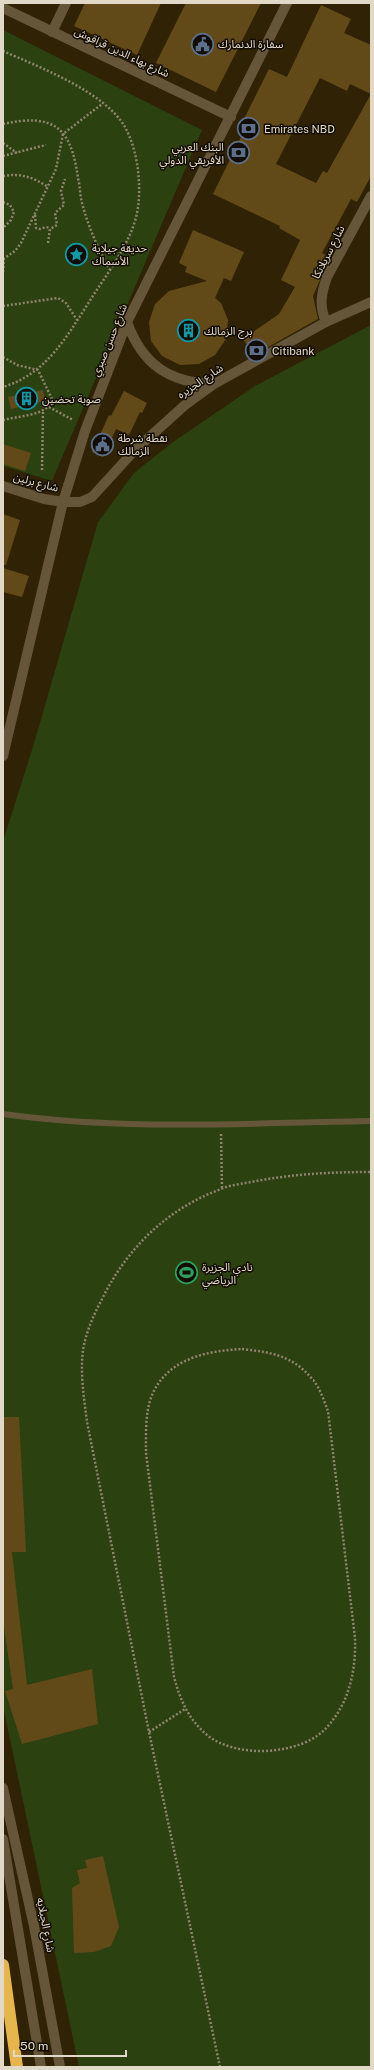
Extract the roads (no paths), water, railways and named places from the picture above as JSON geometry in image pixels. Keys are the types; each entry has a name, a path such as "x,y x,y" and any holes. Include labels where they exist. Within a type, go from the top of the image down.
{"highway":[{"path":"3,1965 17,2067"}],"street":[{"path":"52,32 66,3"},
{"name":"شارع حسن صبري","path":"3,756 5,742 63,502 85,431 127,322 287,3"},
{"name":"شارع بهاء الدين قراقوش","path":"3,8 230,117"},
{"name":"شارع سريلانكا","path":"326,322 322,312 321,300 323,289 327,278 371,196"},
{"name":"شارع الجزيره","path":"63,502 80,502 92,497 134,451 185,405 214,384 326,322 371,302"},
{"path":"127,322 133,338 141,352 153,364 166,373 181,380 197,384 214,384"},
{"name":"شارع برلين","path":"3,486 44,499 63,502"},
{"name":"شارع الجبلايه","path":"3,1788 34,1926 60,2067"},
{"path":"3,1839 41,2067"}],"lane":[{"path":"3,1114 98,1122 221,1124 371,1121"}],"place":[{"name":"سفارة الدنمارك","path":"203,44"},
{"name":"Emirates NBD","path":"249,129"},
{"name":"البنك العربي الأفريقي الدولي","path":"239,153"},
{"name":"حديقة جيلاية الأسماك","path":"77,254"},
{"name":"برج الزمالك","path":"188,331"},
{"name":"Citibank","path":"256,351"},
{"name":"صوبة تحضين","path":"27,399"},
{"name":"نقطة شرطة الزمالك","path":"103,444"},
{"name":"نادي الجزيرة الرياضي","path":"187,1273"}]}
